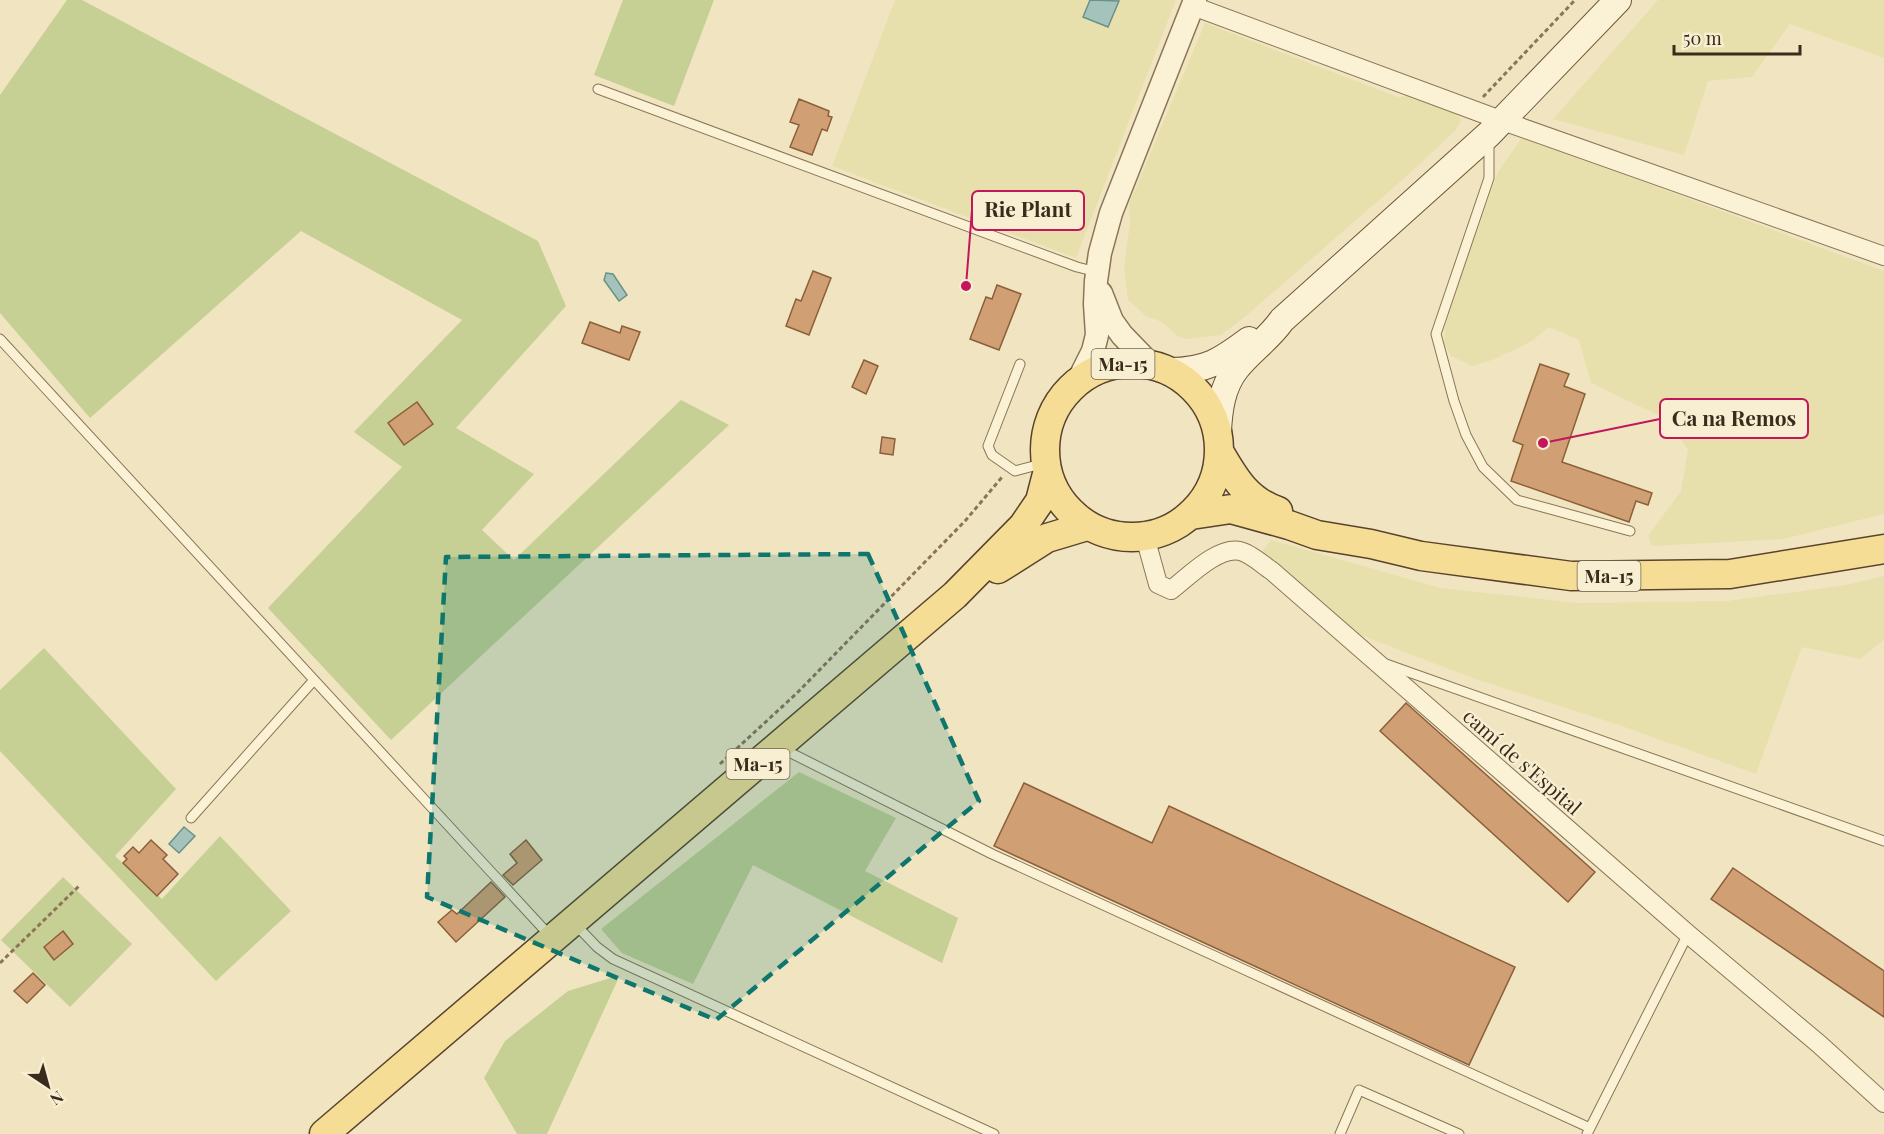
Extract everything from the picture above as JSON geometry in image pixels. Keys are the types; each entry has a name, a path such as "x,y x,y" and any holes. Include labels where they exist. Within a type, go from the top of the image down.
{"main road":[{"path":"1219,442 1219,413 1223,394 1236,369 1273,333 1282,320 1496,127 1618,0"},
{"path":"1160,367 1200,368 1227,357 1268,325 1282,320"},
{"name":"Ma-15","path":"1219,442 1219,464 1209,493 1191,515 1166,531 1145,537 1103,533 1087,526 1062,504 1046,468 1044,453 1049,421 1066,392 1078,381 1100,368 1132,362 1160,367 1203,398 1236,480 1246,493 1274,510 1320,526 1335,537"},
{"name":"Ma-15","path":"324,1134 955,595 1023,526 1040,501 1046,468"},
{"name":"Ma-15","path":"1191,515 1231,509 1317,535 1421,556 1572,576 1730,574 1884,549"},
{"name":"Ma-15","path":"955,595 1036,543 1087,526"}],"street":[{"path":"1078,381 1093,351 1097,335 1096,277 1111,213 1194,3 1472,109 1496,127 1884,256"},
{"path":"1096,277 1112,321 1122,335 1160,367"},
{"name":"camí de s'Espital","path":"1145,537 1158,584 1171,590 1213,557 1228,550 1242,551 1272,572 1688,934 1819,1044 1884,1103"}],"lane":[{"path":"598,90 1077,267 1096,277"},
{"path":"1496,127 1489,178 1436,334 1454,401 1466,435 1483,467 1517,500 1630,531"},
{"path":"0,339 314,680 563,931 597,947 613,959 994,1134"},
{"path":"1020,364 988,446 992,455 1015,471 1046,468"},
{"path":"1372,659 1884,841"},
{"path":"191,818 314,680"},
{"path":"778,747 992,854 1588,1131 1688,934"},
{"path":"1340,1134 1359,1090 1459,1134"}],"path":[{"path":"1472,109 1575,0"},
{"path":"720,764 797,693 886,603 965,521 1010,468"},
{"path":"0,963 79,886"}],"highlighted area":[{"path":"868,554 979,801 716,1020 427,897 446,557"}],"shaded area":[{"path":"895,0 1176,0 1076,258 832,166"},
{"path":"1658,0 1884,0 1884,58 1790,24 1752,77 1708,81 1684,155 1553,119"},
{"path":"1205,23 1398,97 1412,95 1451,110 1462,120 1455,131 1409,174 1246,316 1221,335 1185,339 1176,335 1162,322 1146,316 1128,300 1124,267 1130,224 1129,204"},
{"path":"1522,137 1884,271 1884,514 1784,539 1652,546 1648,536 1681,491 1688,449 1666,419 1591,383 1579,340 1549,327 1532,341 1495,359 1473,366 1451,356 1444,344 1445,327 1455,293 1498,172"},
{"path":"1271,540 1441,588 1578,603 1727,601 1846,585 1884,576 1884,640 1860,659 1802,647 1756,774 1616,724 1472,678 1348,630 1260,554"}],"green space":[{"path":"67,0 82,0 538,241 566,306 456,428 534,474 482,530 514,560 681,400 729,425 391,740 268,608 402,467 354,432 462,320 301,231 90,418 0,313 0,95"},
{"path":"623,0 714,0 674,106 594,75"},
{"path":"44,648 176,789 115,856 162,899 220,836 291,911 216,981 0,751 0,690"},
{"path":"799,772 896,818 865,871 958,918 942,963 753,865 693,984 622,953 601,929"},
{"path":"63,877 132,944 70,1007 1,940"},
{"path":"620,975 547,1134 517,1134 484,1078 505,1041 568,991"}],"water":[{"path":"1090,0 1119,1 1108,27 1083,17"},
{"path":"606,273 613,274 627,295 619,301 604,280"},
{"path":"184,827 195,836 179,853 169,844"}],"building":[{"path":"799,99 829,111 828,116 832,117 827,131 822,129 812,155 790,147 799,125 790,122"},
{"path":"813,271 831,278 809,335 786,326 796,299 801,301"},
{"path":"997,285 1021,294 999,350 970,339 986,297 992,299"},
{"path":"590,322 620,333 622,326 640,332 629,360 582,343"},
{"path":"864,360 878,366 866,394 852,387"},
{"path":"1540,364 1569,374 1564,386 1585,394 1562,462 1652,493 1648,505 1636,501 1629,522 1511,481 1523,445 1513,441"},
{"path":"417,402 433,424 404,445 388,423"},
{"path":"882,437 895,439 893,455 880,453"},
{"path":"1406,703 1595,872 1568,902 1380,731"},
{"path":"1024,783 1152,843 1169,806 1515,967 1469,1065 994,846"},
{"path":"151,840 167,855 163,859 178,874 157,896 123,863 127,859 124,856 133,847 139,853"},
{"path":"526,840 542,860 513,885 503,875 517,863 510,854"},
{"path":"1733,868 1884,971 1884,1017 1711,899"},
{"path":"491,882 505,897 456,942 438,922 452,910 457,914"},
{"path":"63,931 73,944 54,960 44,947"},
{"path":"33,973 45,985 27,1003 14,991"}],"place":[{"name":"Rie Plant","path":"966,286"},
{"name":"Ca na Remos","path":"1543,443"}]}
